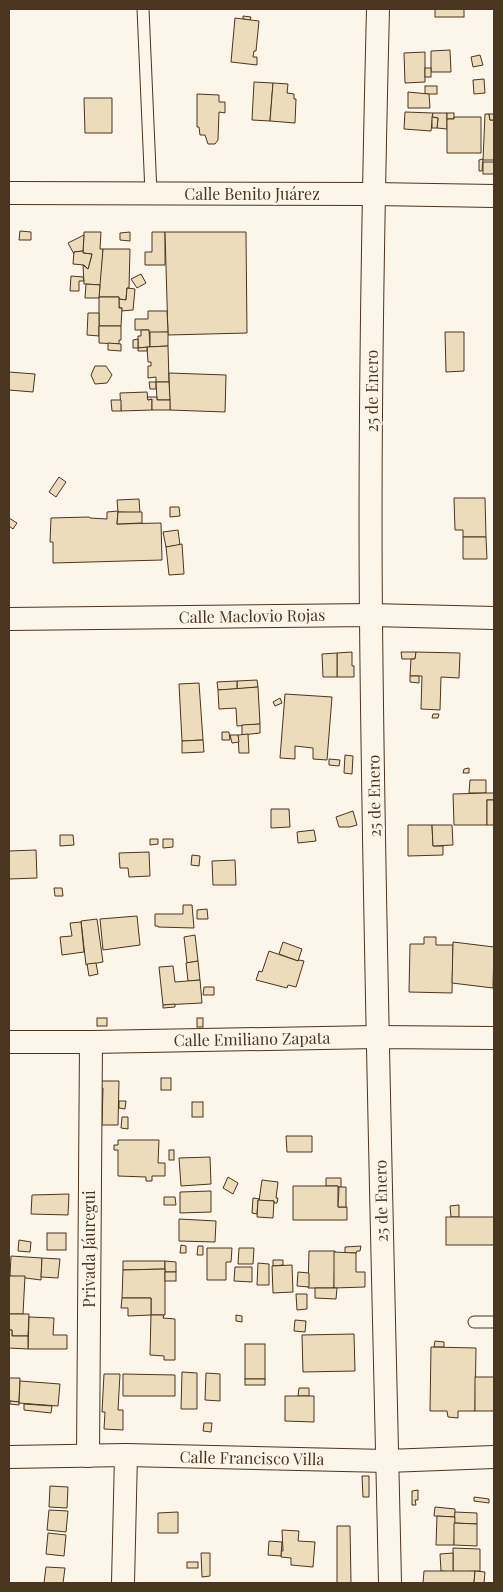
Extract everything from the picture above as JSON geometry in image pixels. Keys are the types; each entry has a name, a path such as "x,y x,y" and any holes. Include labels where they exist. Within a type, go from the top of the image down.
{"street":[{"name":"25 de Enero","path":"378,9 374,194 371,615 377,1036 390,1583"},
{"name":"Calle Benito Juárez","path":"9,193 494,196"},
{"name":"Calle Maclovio Rojas","path":"9,618 371,615 494,618"},
{"name":"Calle Emiliano Zapata","path":"9,1042 377,1036 494,1038"},
{"name":"Privada Jáuregui","path":"88,1456 91,1042"},
{"name":"Calle Francisco Villa","path":"9,1457 126,1455 387,1461 494,1457"},
{"path":"122,1583 126,1455"}],"lane":[{"path":"143,9 151,193"},
{"path":"474,1322 494,1322"}],"building":[{"path":"435,9 464,9 464,17 435,17"},
{"path":"243,16 251,17 250,20 243,19"},
{"path":"235,18 259,21 256,51 254,51 253,57 257,57 257,65 231,62"},
{"path":"450,50 451,72 431,72 431,51"},
{"path":"425,52 425,82 405,83 404,53"},
{"path":"480,55 483,65 473,67 471,57"},
{"path":"425,68 431,68 431,77 425,77"},
{"path":"484,79 485,93 474,94 473,80"},
{"path":"254,82 273,83 270,121 252,120"},
{"path":"273,83 288,84 287,93 294,94 294,99 296,99 295,123 270,121"},
{"path":"425,86 437,86 437,94 425,94"},
{"path":"408,92 429,94 430,108 408,108"},
{"path":"197,94 219,95 219,102 225,102 225,113 219,112 218,140 215,144 208,144 205,135 200,135 199,127 197,127"},
{"path":"84,98 112,98 112,133 85,133"},
{"path":"405,112 433,113 431,131 404,129"},
{"path":"433,113 447,113 447,129 437,128 438,118 432,117"},
{"path":"447,113 454,113 454,119 447,119"},
{"path":"485,114 489,114 490,120 494,120 494,160 483,160"},
{"path":"489,114 494,114 494,120 490,120"},
{"path":"432,117 438,118 437,128 432,128"},
{"path":"454,117 481,117 481,153 447,153 447,119 454,119"},
{"path":"483,159 482,171 479,171 479,160"},
{"path":"483,162 494,162 494,174 483,174"},
{"path":"20,231 31,232 31,240 19,240"},
{"path":"84,232 101,232 100,249 103,249 101,285 84,284 83,265 88,269 92,254 83,253"},
{"path":"130,232 130,241 120,240 120,233"},
{"path":"152,232 165,232 165,265 145,265 145,252 152,252"},
{"path":"165,232 246,232 247,333 168,335"},
{"path":"84,235 83,251 74,252 74,254 68,243"},
{"path":"103,249 130,249 129,288 127,288 126,300 119,299 119,297 99,297"},
{"path":"83,251 83,253 92,254 88,269 84,265 73,264 74,252"},
{"path":"141,274 146,283 137,288 131,279"},
{"path":"71,276 83,277 84,281 79,281 79,291 70,291"},
{"path":"86,284 100,285 99,298 85,298"},
{"path":"127,288 135,289 133,310 121,311 119,299 126,300"},
{"path":"99,297 119,297 119,308 122,308 121,326 99,326"},
{"path":"148,311 167,311 168,332 149,333 149,330 135,330 135,319 148,319"},
{"path":"88,313 99,313 99,336 87,335"},
{"path":"99,326 121,326 121,340 119,340 119,344 99,343"},
{"path":"141,330 149,330 150,347 138,348 138,336 141,336"},
{"path":"150,332 168,332 168,346 150,347"},
{"path":"445,332 464,332 464,371 446,372"},
{"path":"138,339 138,348 133,348 133,340"},
{"path":"108,343 121,344 121,351 108,350"},
{"path":"168,346 169,382 156,382 156,377 148,378 148,366 151,366 151,362 148,362 147,347"},
{"path":"147,347 147,351 138,351 138,348"},
{"path":"95,366 106,366 112,375 107,383 95,384 91,375"},
{"path":"9,372 35,374 33,392 9,390"},
{"path":"169,373 226,375 225,412 170,410"},
{"path":"149,382 156,382 156,389 150,389"},
{"path":"156,382 169,382 170,400 157,400"},
{"path":"147,392 148,400 152,399 152,410 121,411 120,393"},
{"path":"147,397 157,397 157,400 170,400 170,410 152,410 152,399 148,400"},
{"path":"111,400 121,400 121,411 112,411"},
{"path":"59,477 66,482 56,497 49,492"},
{"path":"454,498 485,498 486,537 463,537 463,530 455,530"},
{"path":"139,499 140,513 118,512 117,500"},
{"path":"170,507 179,507 180,516 170,517"},
{"path":"118,511 117,524 161,523 162,560 53,563 53,542 50,542 51,518 89,517 107,519 107,512"},
{"path":"118,512 142,512 142,523 117,524"},
{"path":"9,518 17,523 13,529 9,526"},
{"path":"178,530 180,545 166,547 163,532"},
{"path":"463,537 486,537 487,559 463,559"},
{"path":"182,544 184,574 169,575 166,547"},
{"path":"352,652 354,677 337,677 337,653"},
{"path":"401,652 416,652 415,659 402,659"},
{"path":"416,652 460,653 459,678 441,677 440,710 421,709 422,676 410,676 411,659 415,659"},
{"path":"337,653 337,677 323,677 322,654"},
{"path":"410,676 419,676 419,683 410,682"},
{"path":"257,680 258,687 237,689 237,681"},
{"path":"237,681 237,689 218,690 217,682"},
{"path":"199,683 203,740 182,741 179,684"},
{"path":"258,687 260,724 237,726 236,708 219,709 218,690"},
{"path":"285,694 332,697 327,760 313,759 313,748 295,746 295,759 280,758"},
{"path":"280,698 282,703 275,706 273,702"},
{"path":"433,714 439,714 438,718 432,718"},
{"path":"260,724 260,733 242,735 242,725"},
{"path":"222,732 229,732 230,740 222,740"},
{"path":"248,734 249,753 239,753 238,735"},
{"path":"230,735 238,735 239,742 232,743"},
{"path":"203,740 204,752 182,753 182,741"},
{"path":"345,755 353,756 352,774 344,773"},
{"path":"329,759 340,760 339,766 329,765"},
{"path":"469,768 469,773 463,773 464,769"},
{"path":"470,780 486,780 486,793 469,793"},
{"path":"494,793 494,800 487,800 487,825 454,825 453,794"},
{"path":"487,800 494,800 494,825 487,825"},
{"path":"271,809 289,809 290,827 271,828"},
{"path":"353,811 357,825 339,827 336,817"},
{"path":"408,825 432,825 433,846 443,846 443,855 408,856"},
{"path":"432,825 452,825 453,845 433,846"},
{"path":"314,830 316,841 298,843 297,832"},
{"path":"60,835 73,835 74,845 60,846"},
{"path":"150,839 158,839 158,844 150,845"},
{"path":"163,839 173,839 173,847 163,848"},
{"path":"36,850 37,878 9,879 9,851"},
{"path":"149,852 150,876 129,877 128,868 120,868 119,853"},
{"path":"192,855 200,856 199,866 191,865"},
{"path":"235,860 236,885 213,885 212,861"},
{"path":"54,888 62,888 63,896 55,896"},
{"path":"183,905 192,905 194,928 155,926 155,914 183,914"},
{"path":"207,909 208,919 197,919 197,910"},
{"path":"137,916 140,945 103,950 100,919"},
{"path":"97,919 103,962 86,965 81,921"},
{"path":"81,922 84,952 62,955 60,937 72,936 70,923"},
{"path":"195,935 198,961 187,963 184,937"},
{"path":"424,937 436,937 436,945 453,945 452,993 409,992 410,944 424,944"},
{"path":"283,942 302,949 298,961 279,954"},
{"path":"453,942 494,947 493,988 452,983"},
{"path":"269,951 298,961 304,961 296,987 288,985 287,988 256,980 259,971 262,972"},
{"path":"198,961 200,980 188,981 186,963"},
{"path":"96,963 98,974 89,976 87,964"},
{"path":"173,966 175,982 200,980 202,1003 163,1005 159,967"},
{"path":"204,987 214,987 214,995 203,995"},
{"path":"175,1004 175,1007 163,1008 163,1005"},
{"path":"97,1018 107,1018 107,1026 97,1026"},
{"path":"197,1018 203,1018 203,1027 197,1027"},
{"path":"161,1078 171,1078 171,1090 161,1090"},
{"path":"101,1081 119,1081 118,1125 102,1125 103,1088 101,1088"},
{"path":"119,1101 126,1101 125,1109 119,1108"},
{"path":"192,1102 203,1102 203,1117 192,1117"},
{"path":"122,1117 128,1117 128,1129 121,1128"},
{"path":"286,1136 312,1136 312,1152 287,1152"},
{"path":"118,1140 159,1140 158,1163 165,1163 165,1176 152,1176 152,1181 146,1181 146,1177 118,1176 118,1150 114,1150 114,1145 118,1145"},
{"path":"169,1150 174,1150 174,1160 169,1160"},
{"path":"210,1157 211,1184 181,1186 179,1158"},
{"path":"228,1177 238,1183 233,1194 223,1188"},
{"path":"326,1178 341,1178 341,1188 338,1186 326,1186"},
{"path":"262,1180 278,1182 277,1203 274,1203 274,1201 259,1201"},
{"path":"293,1186 338,1186 338,1207 347,1207 347,1220 293,1220"},
{"path":"339,1187 346,1187 346,1207 338,1207"},
{"path":"211,1191 211,1212 180,1213 180,1192"},
{"path":"69,1194 68,1215 31,1214 32,1195"},
{"path":"164,1197 175,1197 176,1205 164,1205"},
{"path":"253,1198 260,1199 258,1200 257,1214 252,1213"},
{"path":"258,1200 274,1201 273,1218 257,1217"},
{"path":"459,1205 459,1217 451,1217 450,1206"},
{"path":"446,1217 494,1217 494,1245 446,1245"},
{"path":"179,1219 216,1221 215,1242 179,1241"},
{"path":"47,1233 66,1233 66,1250 47,1250"},
{"path":"19,1240 31,1242 30,1252 18,1251"},
{"path":"181,1245 186,1246 186,1253 180,1253"},
{"path":"198,1246 203,1246 203,1255 197,1255"},
{"path":"361,1246 360,1251 356,1253 345,1253 345,1247"},
{"path":"207,1248 232,1248 231,1262 226,1262 226,1280 207,1280"},
{"path":"239,1248 254,1248 253,1264 238,1264"},
{"path":"309,1251 335,1251 334,1288 308,1288"},
{"path":"334,1252 356,1253 356,1272 365,1272 365,1287 334,1288"},
{"path":"11,1256 42,1258 41,1280 10,1276"},
{"path":"42,1258 60,1259 58,1278 41,1277"},
{"path":"273,1260 283,1260 283,1265 273,1266"},
{"path":"123,1261 165,1261 165,1269 123,1270"},
{"path":"165,1261 176,1262 176,1272 165,1272"},
{"path":"258,1263 269,1264 269,1285 257,1285"},
{"path":"292,1265 293,1292 273,1293 272,1266"},
{"path":"235,1267 252,1267 252,1282 234,1281"},
{"path":"165,1269 165,1315 151,1315 151,1298 122,1298 123,1270"},
{"path":"165,1272 176,1272 176,1281 165,1281"},
{"path":"298,1272 309,1273 309,1287 297,1286"},
{"path":"9,1276 25,1276 23,1314 9,1314"},
{"path":"315,1288 337,1288 336,1299 315,1298"},
{"path":"296,1294 307,1294 307,1309 297,1310"},
{"path":"122,1298 151,1298 151,1315 128,1316 128,1308 121,1308"},
{"path":"9,1314 29,1314 28,1336 12,1336 12,1330 9,1330"},
{"path":"151,1315 164,1315 163,1318 175,1319 175,1360 164,1360 164,1356 150,1355"},
{"path":"236,1315 242,1316 242,1322 236,1321"},
{"path":"29,1317 54,1318 53,1335 67,1335 67,1349 28,1349"},
{"path":"295,1320 306,1321 305,1332 294,1331"},
{"path":"9,1330 12,1330 12,1336 28,1336 28,1349 9,1348"},
{"path":"354,1334 355,1371 303,1372 302,1335"},
{"path":"435,1341 444,1342 444,1347 434,1347"},
{"path":"245,1344 265,1344 265,1379 245,1379"},
{"path":"431,1347 476,1348 475,1411 458,1411 458,1418 448,1417 447,1411 430,1411"},
{"path":"182,1372 197,1373 197,1409 181,1409"},
{"path":"206,1373 220,1374 220,1401 205,1400"},
{"path":"104,1374 120,1374 118,1410 123,1410 123,1430 104,1429 105,1412 102,1412"},
{"path":"123,1374 175,1375 175,1396 123,1396"},
{"path":"475,1377 494,1377 494,1411 475,1411"},
{"path":"9,1378 20,1378 19,1402 9,1401"},
{"path":"245,1379 265,1379 265,1385 245,1385"},
{"path":"20,1381 60,1384 58,1406 19,1403"},
{"path":"299,1388 309,1388 309,1396 298,1396"},
{"path":"285,1396 314,1396 314,1422 285,1421"},
{"path":"10,1401 19,1402 19,1405 10,1404"},
{"path":"24,1404 52,1406 51,1413 24,1410"},
{"path":"204,1423 212,1423 211,1432 203,1431"},
{"path":"362,1476 369,1476 369,1497 363,1497"},
{"path":"50,1486 68,1487 67,1508 49,1507"},
{"path":"418,1490 418,1500 415,1500 416,1505 412,1505 412,1491"},
{"path":"474,1497 489,1499 489,1503 474,1501"},
{"path":"435,1507 455,1509 455,1517 434,1516"},
{"path":"49,1510 68,1511 66,1532 47,1530"},
{"path":"178,1512 178,1533 158,1533 158,1513"},
{"path":"455,1512 477,1513 477,1524 454,1523"},
{"path":"437,1516 455,1517 454,1545 436,1545"},
{"path":"454,1523 477,1524 477,1546 454,1545"},
{"path":"337,1526 350,1526 351,1583 337,1583"},
{"path":"282,1530 299,1531 298,1541 315,1542 313,1567 291,1565 291,1558 281,1557 281,1551 283,1551"},
{"path":"48,1533 66,1535 64,1556 46,1554"},
{"path":"269,1541 282,1542 281,1556 268,1555"},
{"path":"453,1548 480,1549 480,1571 453,1572"},
{"path":"201,1553 210,1553 210,1576 202,1577"},
{"path":"453,1553 453,1572 441,1571 440,1554"},
{"path":"187,1562 198,1562 198,1568 187,1568"},
{"path":"46,1567 65,1568 63,1583 44,1583"},
{"path":"424,1571 475,1571 474,1583 423,1583"},
{"path":"475,1571 485,1572 484,1583 474,1583"}]}
